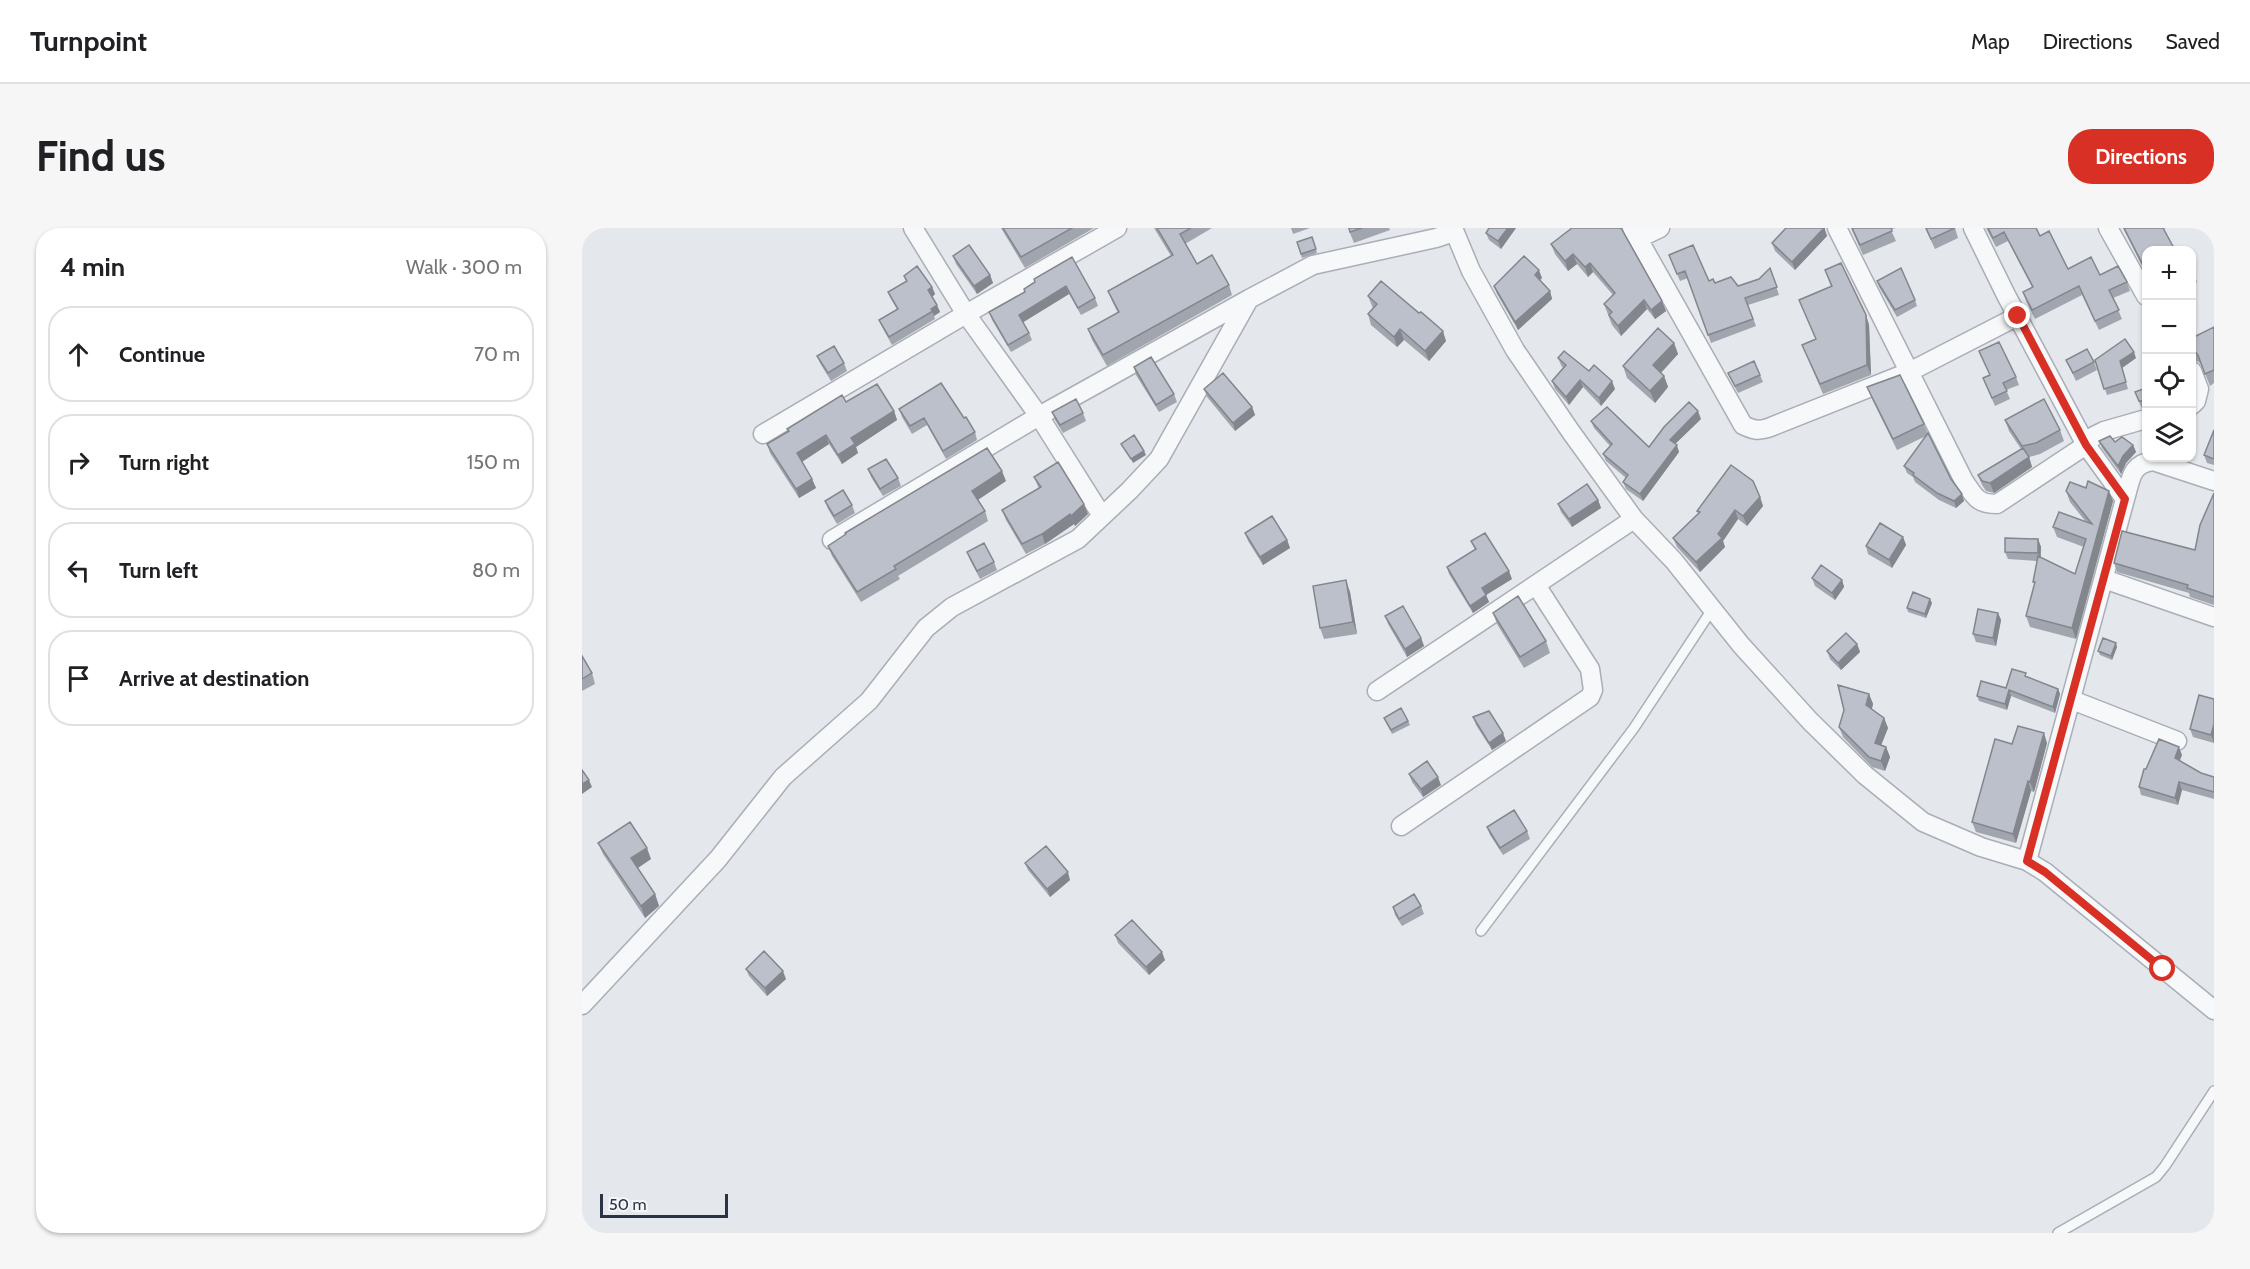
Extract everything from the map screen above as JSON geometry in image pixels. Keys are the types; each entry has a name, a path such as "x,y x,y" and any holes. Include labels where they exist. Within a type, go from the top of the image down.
{"street":[{"path":"913,228 966,314 1039,416 1102,516"},
{"path":"763,434 1117,228"},
{"path":"1660,228 1635,233 1743,425 1752,430 1759,431 1768,428 1910,372 2018,316"},
{"path":"1837,228 1964,481 1975,498 1985,504 1997,504 2086,445 2094,435 2142,420"},
{"path":"1973,228 2086,445 2125,499"},
{"path":"2108,228 2142,289"},
{"path":"832,540 1039,416 1313,265 1454,230 1471,272 1515,350 1634,519 1674,561 1741,645 1810,722 1865,776 1923,822 1981,847 2027,861 2045,872 2214,1010"},
{"path":"582,1005 718,859 783,777 869,700 926,628 952,607 1077,539 1159,459 1249,299"},
{"path":"2196,381 2199,388 2196,401"},
{"path":"2027,861 2133,472 2143,463 2153,461 2214,481"},
{"path":"1377,691 1634,519"},
{"path":"2104,579 2214,617"},
{"path":"1401,826 1590,697 1593,690 1590,669 1536,585"},
{"path":"2072,700 2177,741"}],"lane":[{"path":"1481,931 1634,728 1713,608"},
{"path":"2058,1233 2156,1177 2214,1091"}],"building":[{"path":"1003,228 1072,228 1021,257"},
{"path":"1157,228 1191,228 1180,234 1197,264 1212,255 1229,285 1103,355 1088,329 1119,312 1108,291 1173,255"},
{"path":"1349,228 1362,228 1350,232"},
{"path":"1489,228 1508,228 1498,241 1486,233"},
{"path":"1572,228 1621,228 1662,301 1651,310 1644,300 1618,326 1609,315 1612,312 1604,304 1615,293 1590,263 1585,267 1573,254 1565,261 1551,244"},
{"path":"1786,228 1824,228 1792,262 1772,243"},
{"path":"1852,228 1891,228 1892,231 1860,245"},
{"path":"1926,228 1955,228 1931,239"},
{"path":"1988,228 2036,228 2040,236 2049,231 2068,269 2091,257 2100,275 2118,266 2127,282 2109,290 2119,310 2095,321 2079,286 2032,310 2023,292 2033,287 2004,232 1993,238"},
{"path":"2124,228 2163,228 2173,246 2142,246 2142,263"},
{"path":"1312,237 1316,249 1301,254 1297,242"},
{"path":"969,245 990,275 974,286 953,256"},
{"path":"1693,245 1709,281 1713,279 1715,283 1731,277 1738,286 1759,279 1770,268 1777,287 1745,298 1753,319 1708,335 1685,271 1677,274 1669,255"},
{"path":"1524,256 1539,270 1535,275 1550,291 1515,322 1494,286"},
{"path":"1072,257 1095,298 1078,308 1066,286 1019,315 1029,333 1008,345 989,312 1025,292 1024,289 1035,282 1034,279"},
{"path":"1841,263 1866,315 1867,365 1820,384 1802,345 1816,339 1799,300 1832,286 1825,270"},
{"path":"917,266 932,287 928,290 937,305 931,309 933,311 889,337 879,320 898,309 888,292 907,281 904,276"},
{"path":"1901,268 1915,300 1895,310 1877,281"},
{"path":"1381,281 1443,331 1425,351 1400,329 1394,337 1368,314 1377,304 1368,296"},
{"path":"2214,327 2214,370 2205,374 2196,352 2196,336"},
{"path":"1658,328 1674,343 1653,365 1664,376 1650,391 1623,366"},
{"path":"2125,339 2134,352 2120,361 2126,382 2104,389 2095,360"},
{"path":"1999,342 2016,377 2003,383 2007,391 1992,398 1983,378 1990,375 1979,351"},
{"path":"834,346 844,363 828,373 817,356"},
{"path":"2087,349 2094,362 2073,373 2066,360"},
{"path":"1564,351 1589,371 1594,365 1612,381 1599,398 1580,380 1566,397 1552,381 1566,365 1558,358"},
{"path":"1151,357 1174,394 1156,405 1134,367"},
{"path":"1754,361 1760,375 1735,386 1728,373"},
{"path":"1223,373 1252,407 1233,423 1204,389"},
{"path":"1900,375 1924,424 1893,439 1867,387"},
{"path":"941,383 975,432 943,451 924,418 910,426 899,409"},
{"path":"877,384 894,411 851,438 855,444 838,455 826,435 797,453 812,479 796,489 767,444 842,395 846,402"},
{"path":"2142,389 2142,401 2139,401 2135,392"},
{"path":"1076,399 1083,413 1060,425 1052,412"},
{"path":"2044,399 2060,430 2036,443 2022,446 2005,420"},
{"path":"1689,402 1698,411 1670,440 1677,445 1640,494 1623,482 1628,475 1603,454 1612,444 1591,421 1607,407 1649,447 1664,427"},
{"path":"2214,430 2214,459 2204,455"},
{"path":"1928,433 1951,479 1962,494 1954,501 1937,493 1904,466"},
{"path":"1134,435 1144,451 1131,459 1121,444"},
{"path":"2110,436 2115,442 2122,437 2133,445 2118,466 2099,441"},
{"path":"987,448 1002,471 972,491 985,511 894,566 896,569 857,592 828,546 845,533"},
{"path":"2023,448 2029,457 1990,483 1982,481 1978,475"},
{"path":"886,459 898,478 880,489 868,469"},
{"path":"1058,462 1084,504 1071,516 1070,514 1042,534 1022,544 1002,510 1041,487 1034,477"},
{"path":"1731,465 1753,481 1760,497 1743,516 1735,510 1718,534 1722,538 1696,562 1673,538 1700,512 1697,511"},
{"path":"2088,481 2109,491 2072,628 2026,616 2035,582 2033,582 2038,556 2075,574 2086,539 2053,527 2059,512 2092,524 2066,491 2070,482 2086,488"},
{"path":"1587,484 1598,500 1569,519 1558,504"},
{"path":"843,490 852,505 834,516 825,501"},
{"path":"2214,493 2214,597 2187,588 2188,585 2114,563 2122,531 2195,550 2200,525"},
{"path":"1272,516 1287,540 1260,557 1245,533"},
{"path":"1880,523 1903,537 1889,560 1866,546"},
{"path":"1485,533 1509,571 1482,588 1486,595 1470,606 1447,567 1476,549 1471,541"},
{"path":"2005,538 2038,539 2038,553 2005,552"},
{"path":"984,543 994,562 977,571 967,552"},
{"path":"1821,565 1842,580 1832,593 1812,578"},
{"path":"1346,580 1353,622 1320,628 1313,586"},
{"path":"1913,592 1930,599 1925,614 1907,608"},
{"path":"1518,596 1546,641 1520,657 1493,613"},
{"path":"1403,606 1421,638 1405,649 1385,616"},
{"path":"1978,609 1998,613 1993,638 1973,634"},
{"path":"1846,633 1857,644 1838,663 1827,651"},
{"path":"2103,638 2116,643 2111,656 2098,651"},
{"path":"582,656 592,673 582,679"},
{"path":"2012,669 2026,673 2025,676 2058,689 2053,707 2009,690 2005,704 1977,696 1981,681 2006,688"},
{"path":"1838,685 1869,694 1866,705 1884,718 1875,743 1886,747 1881,761 1869,757 1839,727 1844,710"},
{"path":"2199,695 2214,699 2214,724 2211,735 2190,729"},
{"path":"1401,708 1408,721 1391,730 1384,718"},
{"path":"1489,711 1503,733 1489,743 1473,717"},
{"path":"2018,726 2044,733 2013,834 1972,822 1995,739 2012,744"},
{"path":"2159,739 2179,747 2175,758 2201,773 2214,777 2214,792 2179,782 2175,798 2139,787 2144,769"},
{"path":"1427,761 1438,777 1421,789 1409,774"},
{"path":"582,770 589,780 582,784"},
{"path":"1514,810 1527,831 1500,848 1487,827"},
{"path":"630,822 647,848 631,858 655,894 641,906 598,843"},
{"path":"1046,846 1068,872 1047,889 1025,863"},
{"path":"1414,894 1421,906 1399,919 1393,907"},
{"path":"1132,920 1162,952 1146,967 1115,935"},
{"path":"764,951 783,971 765,988 746,969"}],"route":[{"path":"2018,316 2086,445 2125,499 2027,861 2045,872 2163,969"}]}
